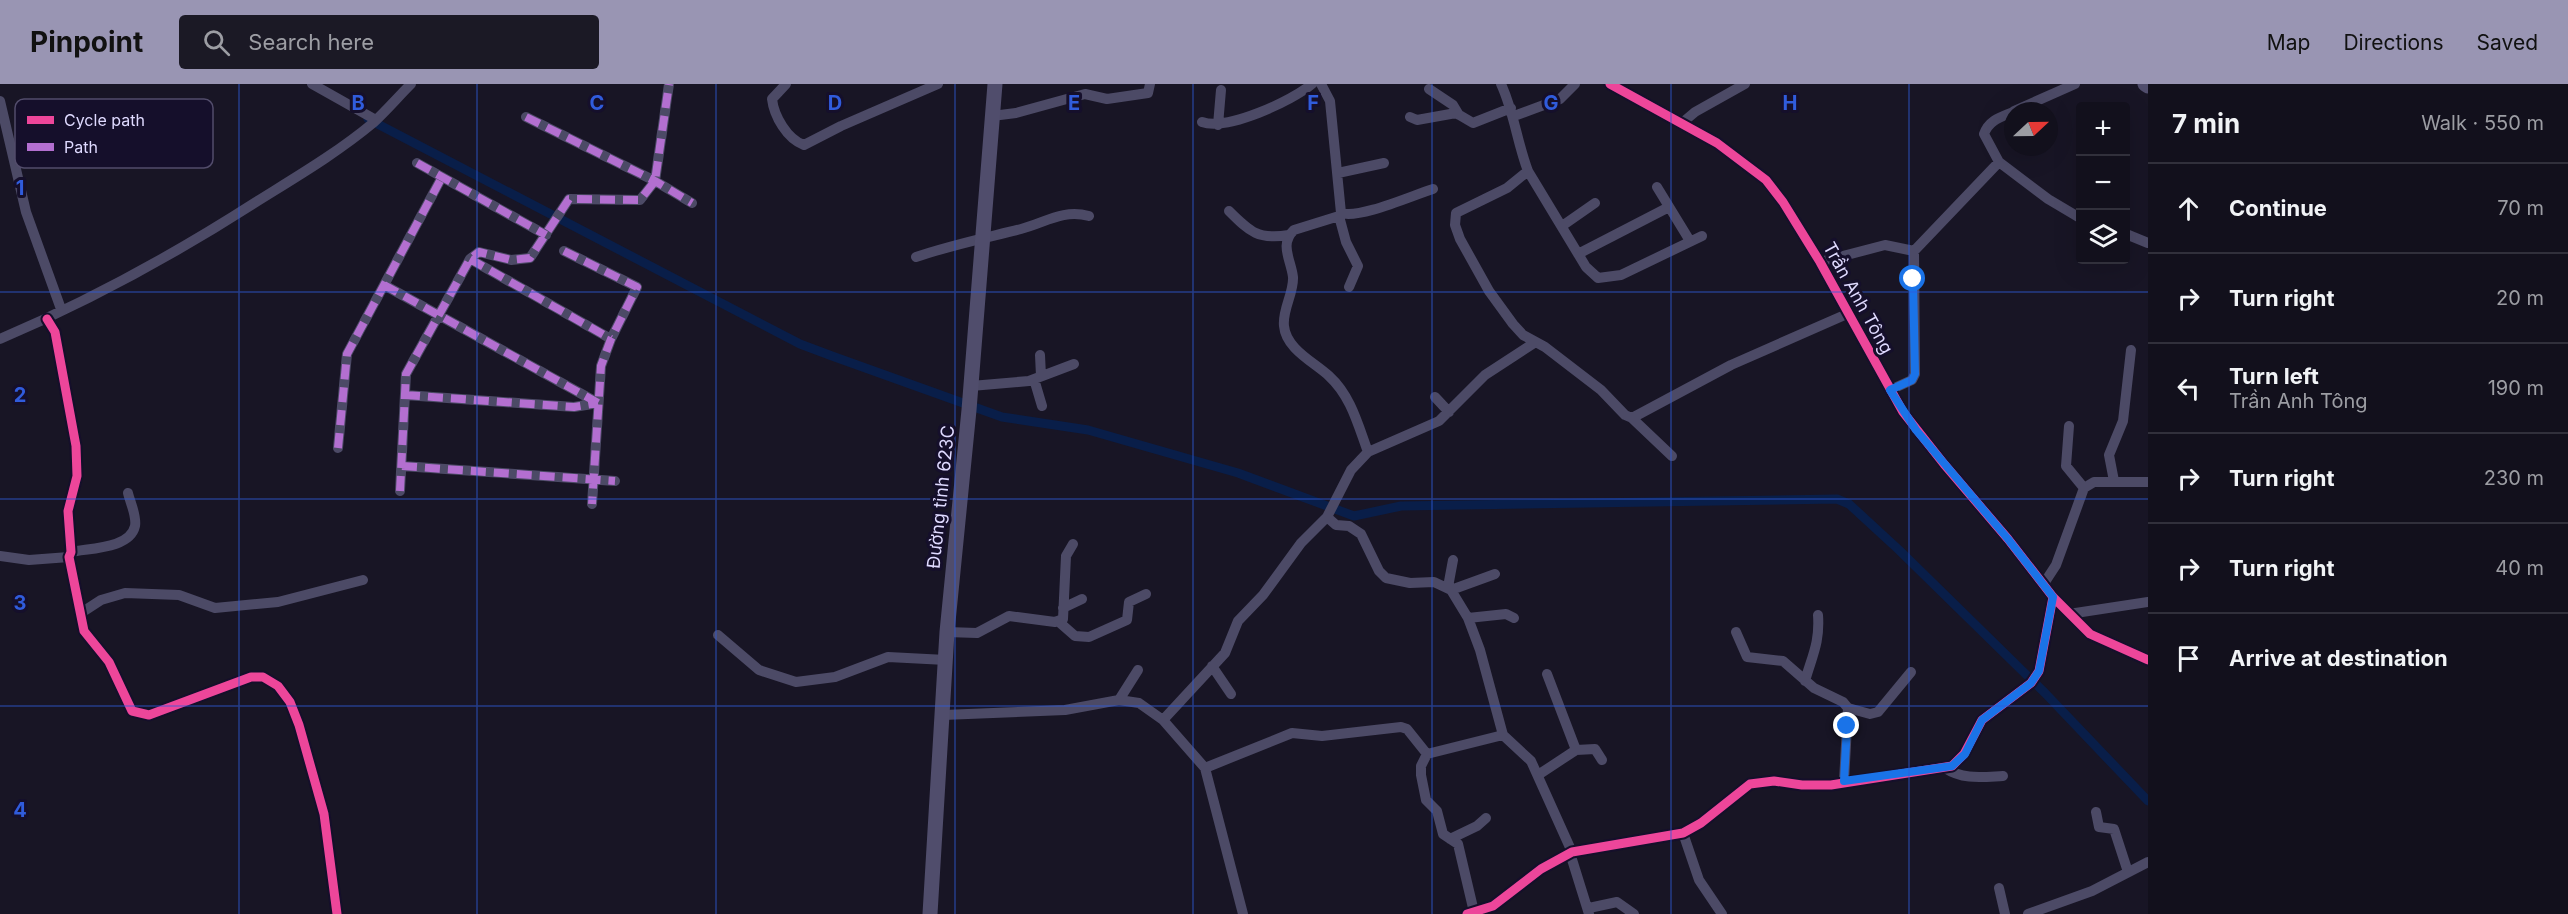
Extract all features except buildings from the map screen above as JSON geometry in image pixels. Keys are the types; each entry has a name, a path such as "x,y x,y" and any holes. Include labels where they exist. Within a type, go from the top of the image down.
{"main road":[{"name":"Đường tỉnh 623C","path":"930,914 947,632 970,399 995,84"}],"street":[{"path":"312,84 374,122"},
{"path":"0,339 47,319 61,309 148,268 329,155 374,122 411,84"},
{"path":"400,491 406,374 470,259 479,252 511,260 530,258 569,199 640,200 655,181 669,84"},
{"path":"786,84 772,99 772,106 782,126 804,146 911,89 938,84"},
{"path":"992,116 1016,113 1088,89 1107,99 1142,96 1148,93 1150,84"},
{"path":"1202,122 1218,125 1265,109 1312,84"},
{"path":"1321,84 1330,101 1340,214 1346,242 1358,266 1349,287"},
{"path":"1500,84 1512,112 1516,139 1528,171 1593,275 1604,278 1621,275 1702,236"},
{"path":"1429,89 1453,105 1460,115 1473,123 1554,102 1575,84"},
{"name":"Trần Anh Tông","path":"1610,84 1717,143 1766,180 1783,202 1820,262 1903,412 2069,614 2090,634 2148,660"},
{"path":"1682,123 1695,112 1745,84"},
{"path":"2040,102 2075,84"},
{"path":"1218,125 1221,90"},
{"path":"0,101 15,165"},
{"path":"1410,117 1417,120 1460,115"},
{"path":"2004,116 1994,120 1984,134 1999,162 2048,199 2076,216"},
{"path":"526,117 655,181 692,203"},
{"path":"1890,390 1912,380 1915,374 1914,251 1999,162"},
{"path":"417,163 546,236"},
{"path":"1338,173 1384,163"},
{"path":"16,168 26,212 61,309"},
{"path":"1528,171 1507,188 1456,213 1454,219 1460,239 1489,291 1518,330 1534,343 1545,347 1601,390 1617,409 1632,418 1672,456"},
{"path":"338,448 347,354 442,177"},
{"path":"1656,187 1690,241"},
{"path":"1368,452 1346,393 1327,374 1309,363 1285,331 1283,325 1293,281 1286,249 1289,235 1294,230 1340,214 1370,210 1433,189"},
{"path":"1562,226 1595,203"},
{"path":"1578,254 1669,207"},
{"path":"1229,211 1257,235 1272,237 1289,235"},
{"path":"916,257 982,237 1024,228 1059,214 1089,216"},
{"path":"2130,236 2148,243"},
{"path":"1820,262 1885,245 1914,251"},
{"path":"564,251 637,287 611,339 601,366 592,504"},
{"path":"470,259 611,339"},
{"path":"384,285 598,403"},
{"path":"1632,418 1731,365 1847,314"},
{"path":"47,319 55,332 76,446 77,476 68,511 70,554 84,631 109,662 132,711 136,714 149,715 251,677 262,677 278,686 290,702 319,789 337,914"},
{"path":"1163,720 1225,653 1238,621 1263,595 1301,543 1329,511 1358,460 1368,452 1432,425 1449,412 1485,375 1534,343"},
{"path":"2114,481 2109,455 2123,421 2131,350"},
{"path":"1040,355 1038,378 1042,406"},
{"path":"970,399 1074,364"},
{"path":"405,395 574,407 598,403"},
{"path":"1435,397 1449,412"},
{"path":"2069,426 2066,466 2084,488"},
{"path":"402,466 615,481"},
{"path":"2043,585 2056,565 2084,488 2094,482 2148,482"},
{"path":"0,556 29,560 113,544 131,534 136,523 128,493"},
{"path":"1329,511 1336,525 1349,526 1361,534 1379,571 1386,578 1410,583 1434,582 1449,589 1468,618 1503,735 1510,744 1525,754 1538,775 1571,853 1589,911 1617,902 1634,914"},
{"path":"1059,622 1063,619 1066,556 1073,544"},
{"path":"1449,589 1453,560"},
{"path":"1449,589 1495,574"},
{"path":"81,613 101,600 125,593 179,595 215,608 278,602 363,580"},
{"path":"947,632 977,633 1001,618 1016,616 1059,622 1069,633 1089,637 1127,620 1129,602 1146,594"},
{"path":"1503,735 1427,754 1421,766 1426,800 1437,811 1443,834 1458,844 1471,913 1493,906 1541,869 1571,853 1683,833 1701,823 1750,784 1774,781 1802,785 1831,784 1945,768 1960,760 1982,720 2032,681 2039,671 2053,597"},
{"path":"1063,608 1082,599"},
{"path":"2069,614 2148,602"},
{"path":"1468,618 1506,614 1514,618"},
{"path":"1805,681 1817,652 1818,615"},
{"path":"1736,632 1747,657 1783,662 1805,681 1843,702 1848,708 1870,714 1878,712 1911,672"},
{"path":"718,635 759,670 795,682 835,677 888,657 946,660"},
{"path":"1212,666 1231,694"},
{"path":"1119,700 1138,670"},
{"path":"1548,674 1576,750"},
{"path":"943,715 1065,710 1119,700 1139,703 1163,720 1205,768 1243,914"},
{"path":"1844,781 1848,708"},
{"path":"1205,768 1292,734 1322,736 1401,727 1407,729 1427,754"},
{"path":"1538,775 1576,750 1595,749 1602,760"},
{"path":"1945,768 1954,774 1969,777 2003,776"},
{"path":"2096,812 2099,827 2114,829 2128,872"},
{"path":"1450,838 1478,826 1486,818"},
{"path":"1683,833 1699,880 1722,914"},
{"path":"2028,914 2064,899 2092,891 2148,862"},
{"path":"2000,888 2005,914"}],"waterway":[{"path":"368,119 800,344 1002,417 1088,430 1238,473 1354,516 1401,506 1837,499 1849,504 1899,550 2045,693 2148,801"}],"marked path":[{"path":"400,491 406,374 470,259 479,252 511,260 530,258 569,199 640,200 655,181 669,84"},
{"path":"526,117 655,181 692,203"},
{"path":"417,163 546,235"},
{"path":"338,448 347,354 442,177"},
{"path":"564,251 637,287 611,339 601,366 592,504"},
{"path":"470,259 611,339"},
{"path":"384,285 598,403"},
{"path":"405,395 574,407 598,403"},
{"path":"402,466 615,481"}],"cycle path":[{"path":"1610,84 1717,143 1766,180 1783,202 1820,262 1903,412 1944,464 2008,539 2053,597 2090,634 2148,660"},
{"path":"47,319 55,332 76,446 77,476 68,511 71,552 69,557 84,631 109,662 132,711 149,715 251,677 263,677 278,686 290,702 299,725 324,814 337,914"},
{"path":"1467,914 1493,906 1541,869 1572,852 1683,833 1701,823 1750,784 1774,781 1802,785 1831,785 1952,766 1964,754 1982,720 2031,683 2039,671 2053,597"}],"route":[{"path":"1847,726 1844,781 1952,766 1965,754 1982,720 2031,683 2039,671 2053,597 2008,539 1916,430 1890,390 1912,380 1915,374 1913,279"}]}
